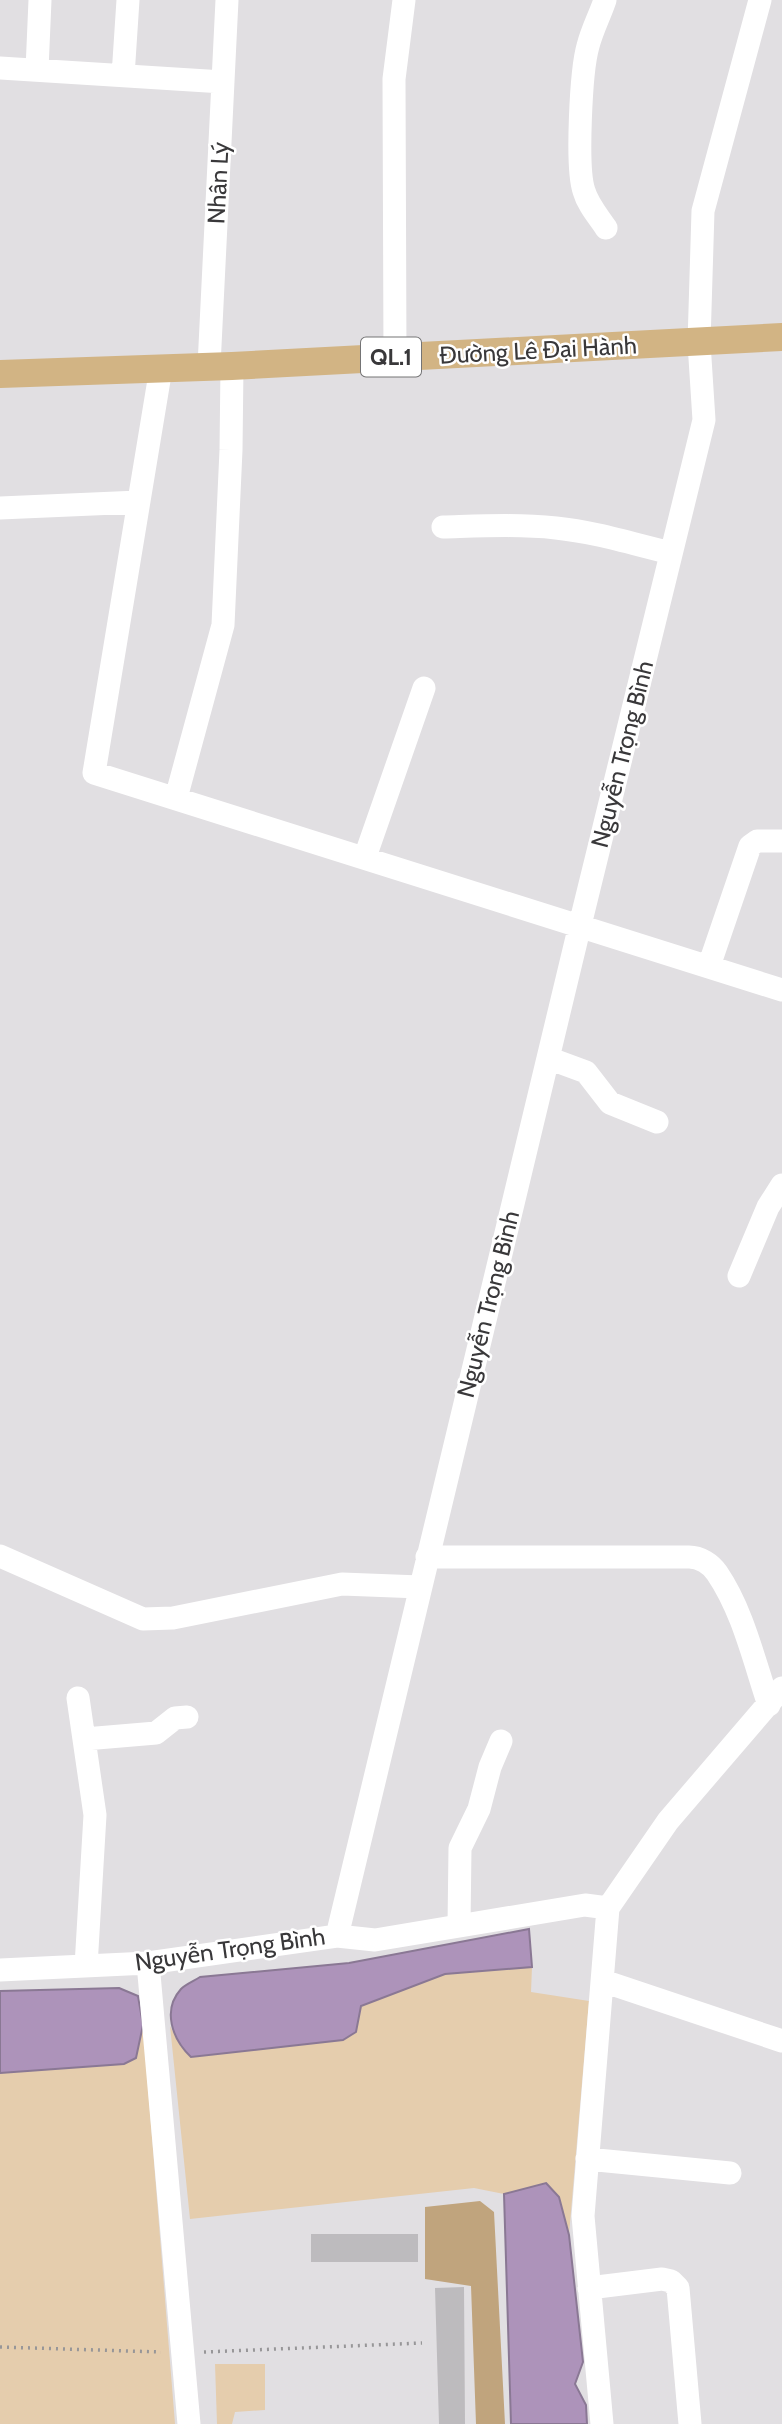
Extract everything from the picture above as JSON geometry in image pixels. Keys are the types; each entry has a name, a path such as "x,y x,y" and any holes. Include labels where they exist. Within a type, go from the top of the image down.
{"main road":[{"name":"Đường Lê Đại Hành","path":"0,374 220,366 782,337"},
{"path":"0,356 116,370"}],"street":[{"path":"37,70 40,0"},
{"path":"123,76 128,0"},
{"name":"Nhân Lý","path":"176,798 223,625 231,450 220,366 223,82 227,0"},
{"path":"394,357 394,79 404,0"},
{"path":"605,0 585,59 581,125 583,188 587,202 606,228"},
{"name":"Nguyễn Trọng Bình","path":"0,1970 148,1963 337,1936 704,420 699,343 703,211 760,0"},
{"path":"0,68 223,82"},
{"path":"161,368 94,773 782,990"},
{"path":"0,508 139,502"},
{"path":"443,527 508,525 556,528 671,553"},
{"path":"365,857 424,688"},
{"path":"709,966 750,846 757,841 782,841"},
{"path":"548,1058 586,1072 610,1102 657,1122"},
{"path":"739,1276 768,1208 782,1185"},
{"path":"0,1556 125,1612 150,1620 173,1618 342,1584 420,1587"},
{"path":"427,1557 700,1559 717,1573 776,1696 668,1821 608,1908 583,2216 602,2424"},
{"path":"78,1698 95,1825 86,1966"},
{"path":"85,1739 156,1732 175,1718 187,1717"},
{"path":"460,1926 460,1848 479,1810 490,1767 501,1741"},
{"path":"337,1936 375,1940 586,1905 608,1908"},
{"path":"148,1963 189,2424"},
{"path":"603,1981 782,2041"},
{"path":"587,2159 730,2173"},
{"path":"589,2288 662,2279 671,2281 678,2288 690,2424"}],"path":[{"path":"0,2347 184,2353 422,2343"}],"shaded area":[{"path":"529,1929 532,1967 445,1974 361,2006 356,2032 343,2040 191,2057 174,2033 171,2015 175,1997 183,1987 200,1977 349,1963"},
{"path":"532,1967 531,1992 589,2001 569,2235 559,2197 546,2183 504,2194 474,2188 190,2219 170,2026 181,2047 356,2032 360,2006 445,1974"},
{"path":"119,1988 138,1996 143,2025 136,2058 124,2064 0,2073 0,1991"},
{"path":"143,2025 175,2424 0,2424 0,2073 124,2064"},
{"path":"546,2183 559,2197 569,2235 583,2362 575,2384 586,2405 587,2424 511,2424 504,2194"},
{"path":"480,2201 494,2212 505,2424 476,2424 471,2286 425,2279 425,2207"},
{"path":"215,2364 265,2364 265,2410 235,2412 232,2424 217,2424"}],"building":[{"path":"311,2234 418,2234 418,2262 311,2262"},
{"path":"464,2287 465,2424 439,2424 435,2288"}]}
